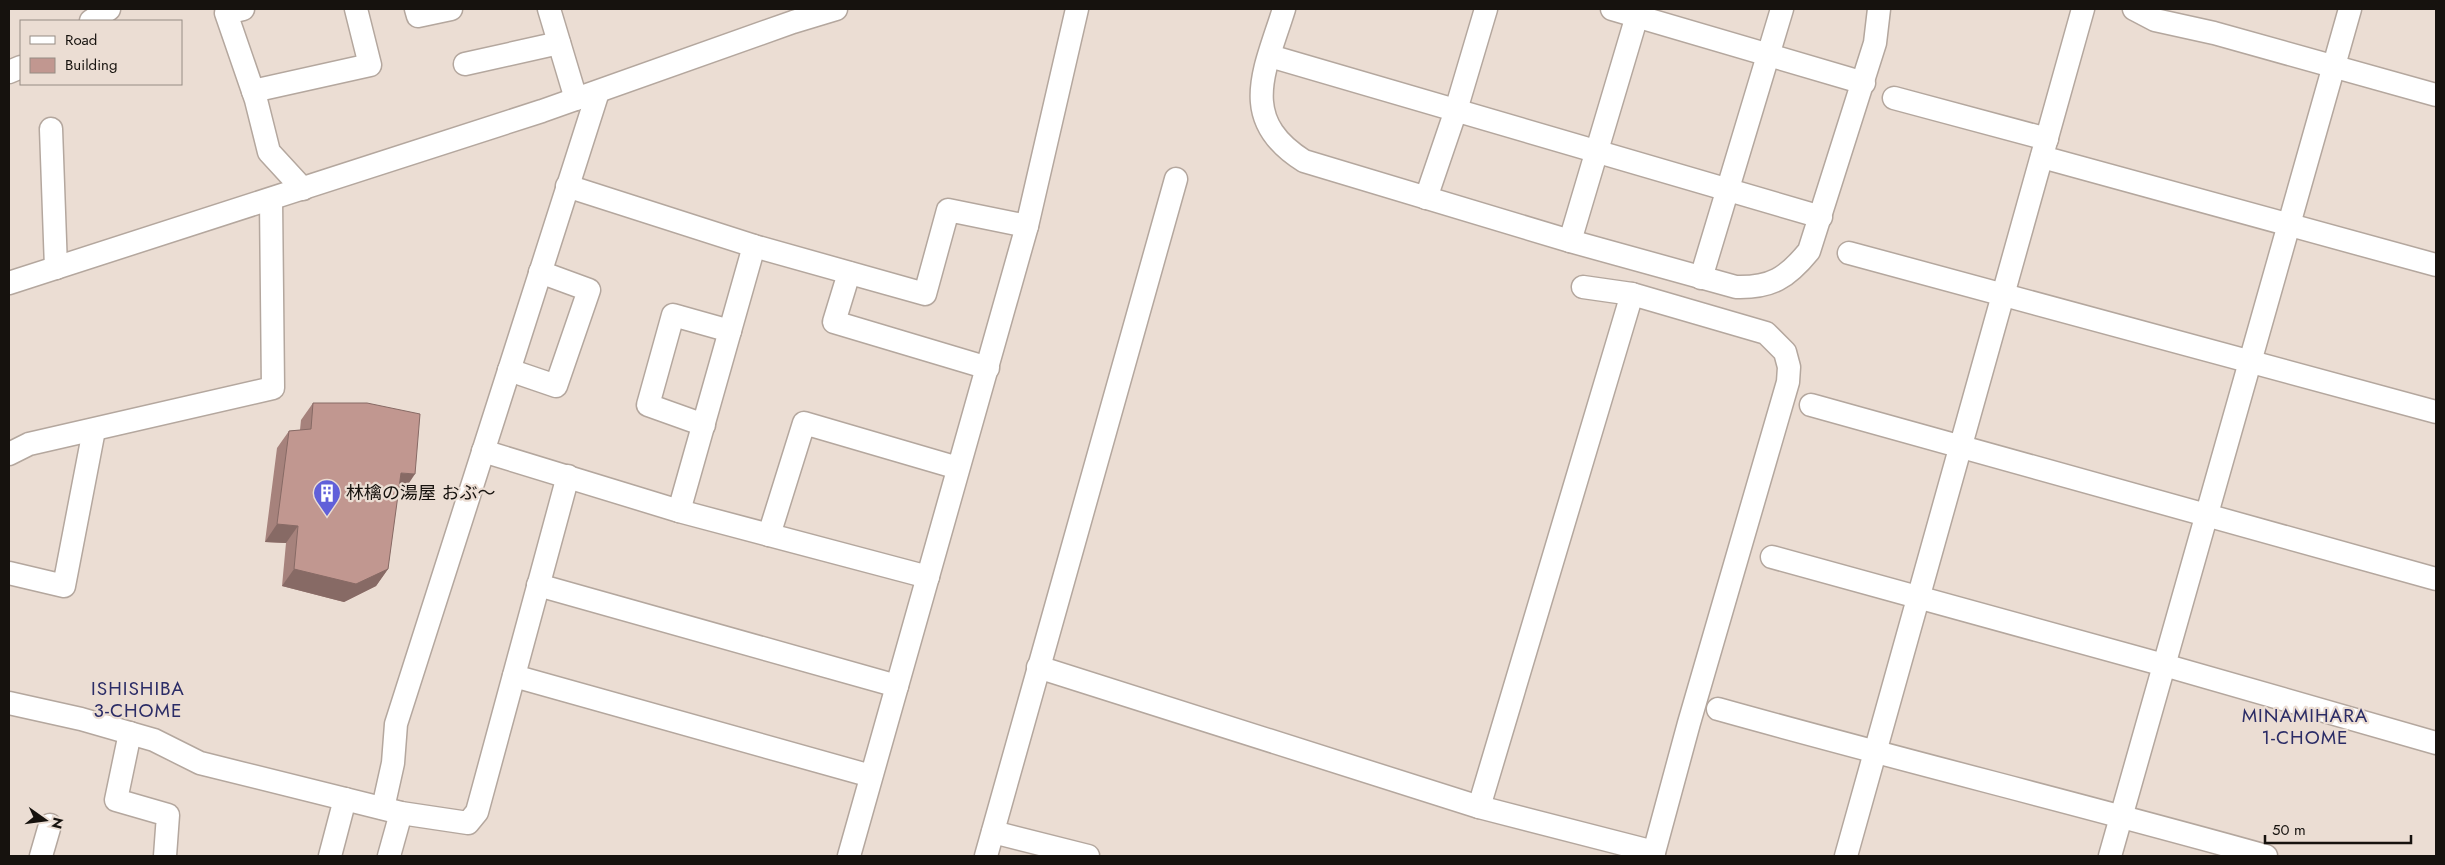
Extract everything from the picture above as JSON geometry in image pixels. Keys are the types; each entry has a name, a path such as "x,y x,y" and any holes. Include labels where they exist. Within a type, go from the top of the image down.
{"street":[{"path":"92,20 109,9"},
{"path":"244,9 226,13 253,91 270,152 303,189"},
{"path":"253,91 370,65 356,9"},
{"path":"416,9 418,16 451,9"},
{"path":"549,9 576,99"},
{"path":"9,283 271,200 598,92 793,15 836,9"},
{"path":"848,856 1027,226 1078,9"},
{"path":"1284,9 1262,80 1260,98 1263,115 1280,143 1304,161 1570,241 1736,287 1766,286 1782,278 1796,267 1809,252 1822,217 1864,83 1875,43 1879,9"},
{"path":"1426,198 1456,110 1486,9"},
{"path":"1612,9 1638,12 1767,55 1864,83"},
{"path":"1701,278 1782,9"},
{"path":"1846,856 2083,9"},
{"path":"2134,9 2155,20 2436,94"},
{"path":"2110,856 2350,9"},
{"path":"1570,241 1598,152 1638,12"},
{"path":"465,64 559,43"},
{"path":"1270,56 1822,217"},
{"path":"389,856 396,724 598,92"},
{"path":"1894,98 2289,226 2436,265"},
{"path":"51,129 56,268"},
{"path":"986,856 1176,179"},
{"path":"568,186 754,246 925,294 948,210 1027,226"},
{"path":"9,454 29,444 273,388 271,200"},
{"path":"679,511 754,246"},
{"path":"1849,253 2004,293 2436,412"},
{"path":"509,370 556,386 589,290 540,272"},
{"path":"849,273 834,322 988,368"},
{"path":"1038,667 1479,806 1654,854 1689,723 1788,382 1789,366 1785,352 1766,333 1632,294 1583,287"},
{"path":"1479,806 1632,294"},
{"path":"704,425 648,405 655,378 673,315 730,331"},
{"path":"1811,405 1962,445 2436,579"},
{"path":"769,535 804,423 958,468"},
{"path":"9,573 64,586 94,430"},
{"path":"483,451 679,511 928,577"},
{"path":"9,702 81,719 154,740 200,763 392,811 468,823 477,812 568,476"},
{"path":"1772,557 2164,665 2436,743"},
{"path":"538,585 897,686"},
{"path":"514,676 872,776"},
{"path":"1718,709 1875,753 2121,816 2266,856"},
{"path":"130,733 116,800 168,815 165,856"},
{"path":"330,856 346,799"},
{"path":"41,856 50,824"},
{"path":"992,832 1088,856"}],"building":[{"name":"林檎の湯屋 おぶ～","path":"313,403 367,403 420,414 415,474 401,473 388,569 356,584 294,569 298,526 277,524 289,431 311,429"}],"place":[{"name":"林檎の湯屋 おぶ～","path":"327,517"}],"district":[{"name":"ISHISHIBA 3-CHOME","path":"138,699"},
{"name":"MINAMIHARA 1-CHOME","path":"2305,726"}]}
